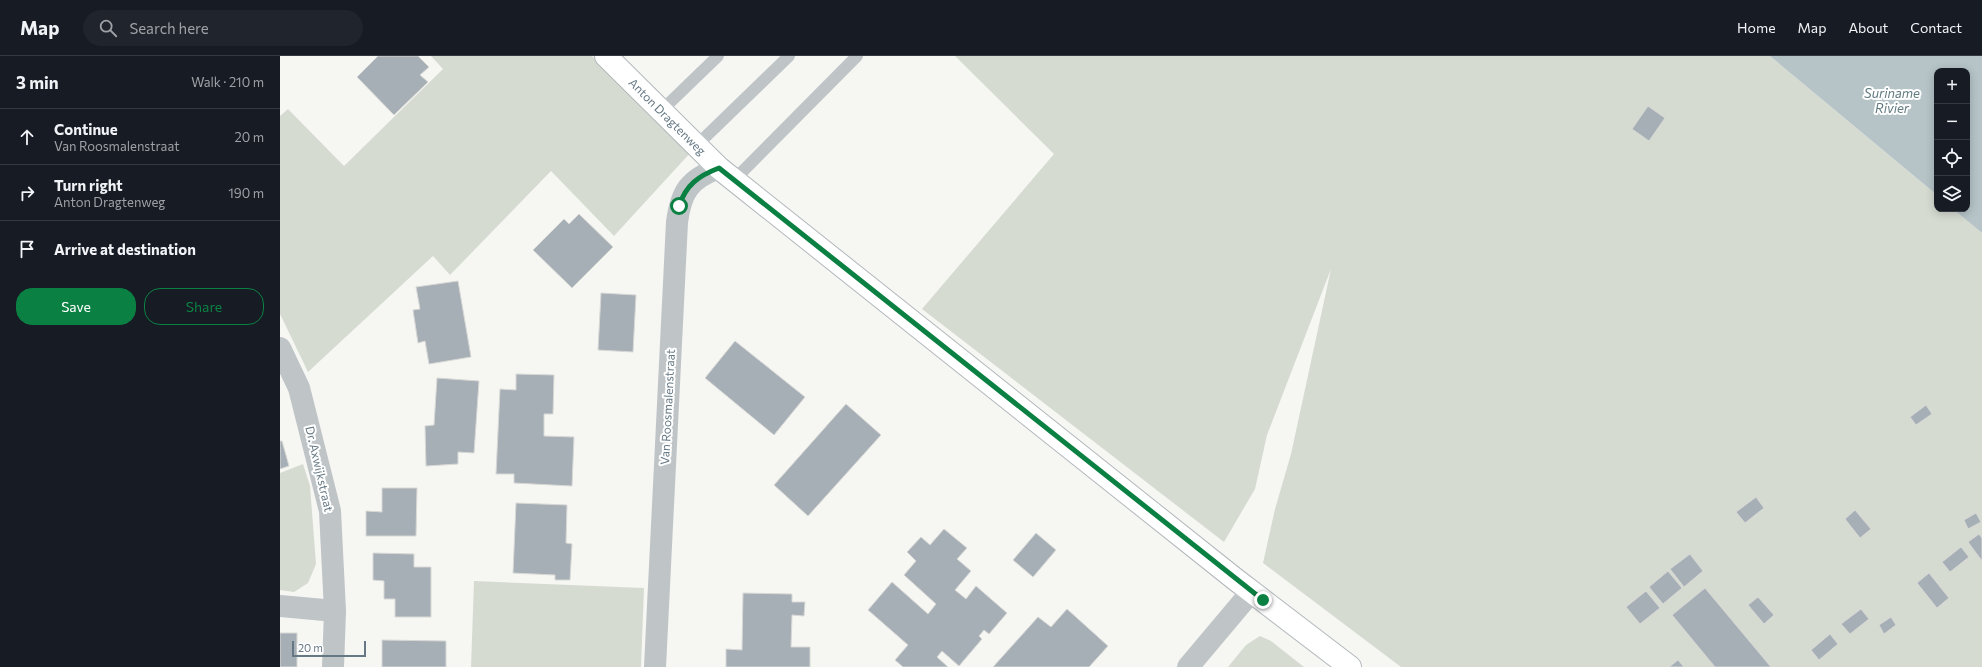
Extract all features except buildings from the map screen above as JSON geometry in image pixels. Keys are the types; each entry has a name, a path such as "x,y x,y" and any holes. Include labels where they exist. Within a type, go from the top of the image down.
{"main road":[{"name":"Anton Dragtenweg","path":"606,56 726,174 1350,667"}],"street":[{"name":"Van Roosmalenstraat","path":"655,667 679,206 684,193 694,180 705,173 726,174"},
{"name":"Dr. Axwijkstraat","path":"280,348 299,388 330,511 335,611 333,667"},
{"path":"1188,667 1252,591"},
{"path":"280,606 335,611"}],"lane":[{"path":"661,111 718,56"},
{"path":"696,146 789,56"},
{"path":"726,174 857,56"}],"shaded area":[{"path":"431,56 592,56 692,151 614,236 551,171 450,275 433,256 308,372 280,314 280,116 288,109 344,166 443,69"},
{"path":"955,56 1770,56 1934,193 1934,212 1957,212 1982,233 1982,667 1401,667 1263,563 1275,509 1291,454 1331,269 1267,435 1255,489 1224,542 922,309 1054,154"},
{"path":"303,464 310,486 316,564 308,583 294,592 280,590 280,473"},
{"path":"474,581 644,588 641,667 471,667"},
{"path":"1260,636 1271,641 1304,667 1228,667 1246,645"}],"water":[{"name":"Suriname Rivier","path":"1770,56 1982,56 1982,233 1957,212 1970,212 1970,68 1934,68 1934,193"}],"route":[{"path":"679,206 684,193 694,180 705,173 719,168 1263,600"}]}
